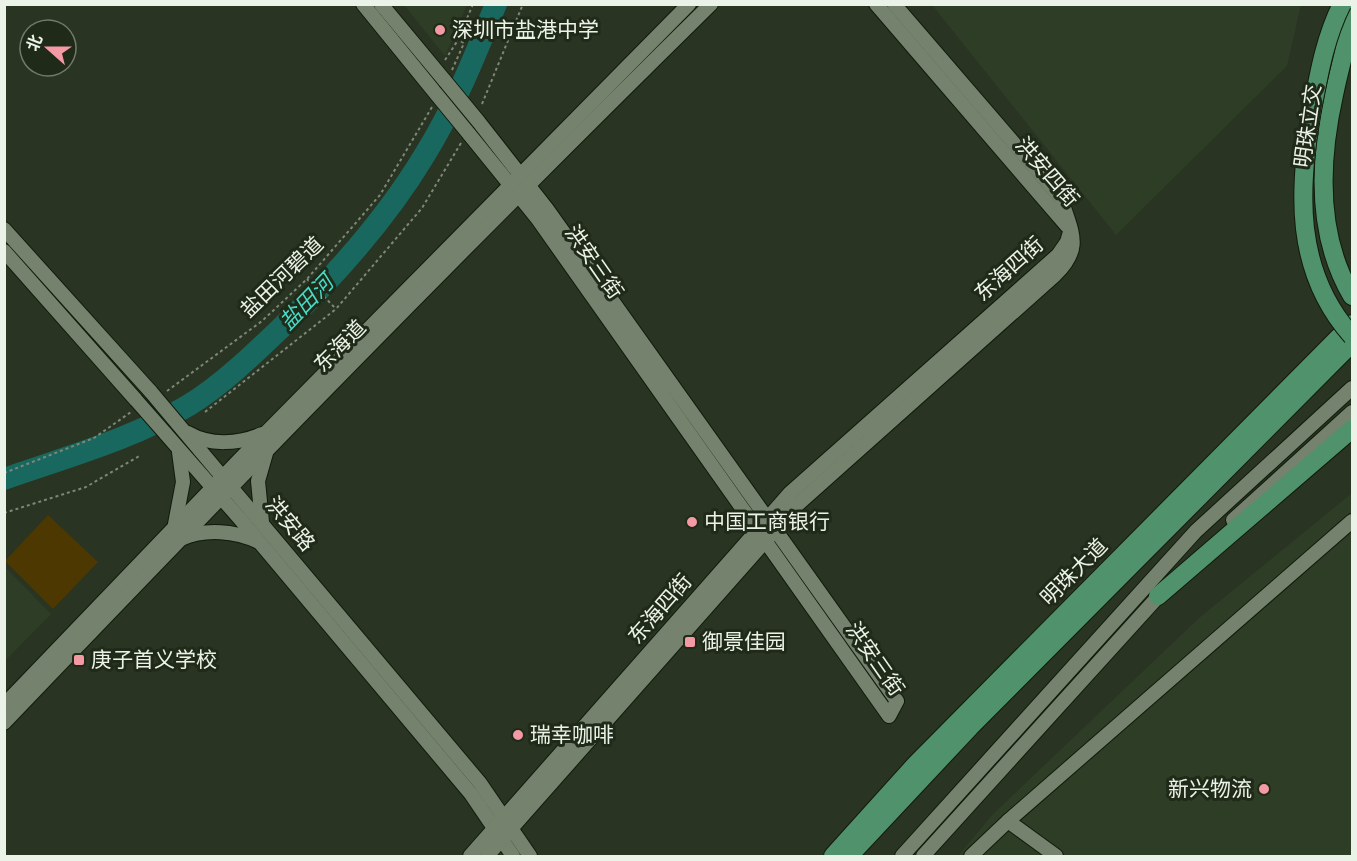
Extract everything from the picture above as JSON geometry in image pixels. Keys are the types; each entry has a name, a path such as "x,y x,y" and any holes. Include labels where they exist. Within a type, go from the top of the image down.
{"main road":[{"path":"1342,4 1332,25 1318,76 1303,158 1302,216 1313,266 1323,290 1353,336"},
{"name":"明珠立交","path":"1352,4 1323,160 1323,194 1333,254 1353,296"},
{"name":"明珠大道","path":"832,856 916,764 1353,324"},
{"name":"明珠大道","path":"849,856 970,727 1353,343"},
{"path":"1158,596 1353,429"}],"street":[{"name":"洪安三街","path":"363,4 435,100 519,184 771,524 897,701 890,716 761,535 519,184 478,121 381,4"},
{"name":"东海道","path":"4,705 228,481 271,446 690,4"},
{"name":"东海道","path":"228,481 269,430 519,184 711,4"},
{"name":"洪安四街","path":"876,4 1070,230"},
{"name":"洪安四街","path":"894,4 1060,198 1070,230"},
{"name":"洪安路","path":"4,229 155,394 480,783 531,856"},
{"name":"东海四街","path":"470,856 508,823 771,524 796,505 1059,271 1070,257 1074,246 1070,230"},
{"name":"洪安路","path":"4,251 134,406 169,438 263,545 471,794 513,856"},
{"path":"902,856 1196,531 1353,388"},
{"path":"923,856 1158,596 1232,521 1353,412"},
{"path":"181,427 202,439 224,442 255,437 269,430"},
{"path":"169,438 181,458 183,482 176,534 224,533 246,537 263,545"},
{"path":"263,524 258,481 264,459 271,446"},
{"path":"971,856 1008,821 1353,521"},
{"name":"东海道","path":"4,723 176,534"},
{"path":"1008,821 1056,856"},
{"name":"东海四街","path":"487,856 498,834"}],"path":[{"path":"443,76 473,4"},
{"path":"484,100 523,4"},
{"path":"443,76 464,43 458,40"},
{"name":"盐田河碧道","path":"155,394 262,321 307,279 380,195 435,100"},
{"path":"204,412 336,309 422,208 458,150"},
{"path":"307,279 336,309"},
{"path":"4,473 94,438 134,406"},
{"path":"4,513 86,487 141,455"}],"shaded area":[{"name":"深圳市盐港中学","path":"404,5 467,5 445,56"},
{"path":"932,5 1301,5 1287,66 1116,235"},
{"path":"1352,493 1352,856 958,856 992,815 1199,618"},
{"path":"48,515 98,562 53,609 5,561"},
{"path":"5,567 51,614 4,661"}],"waterway":[{"name":"盐田河","path":"4,479 122,438 168,417 214,388 283,326 359,246 409,179 435,138 454,101 496,4"}],"place":[{"name":"深圳市盐港中学","path":"440,30"},
{"name":"中国工商银行","path":"692,522"},
{"name":"御景佳园","path":"690,642"},
{"name":"庚子首义学校","path":"79,660"},
{"name":"瑞幸咖啡","path":"518,735"},
{"name":"新兴物流","path":"1264,789"}]}
